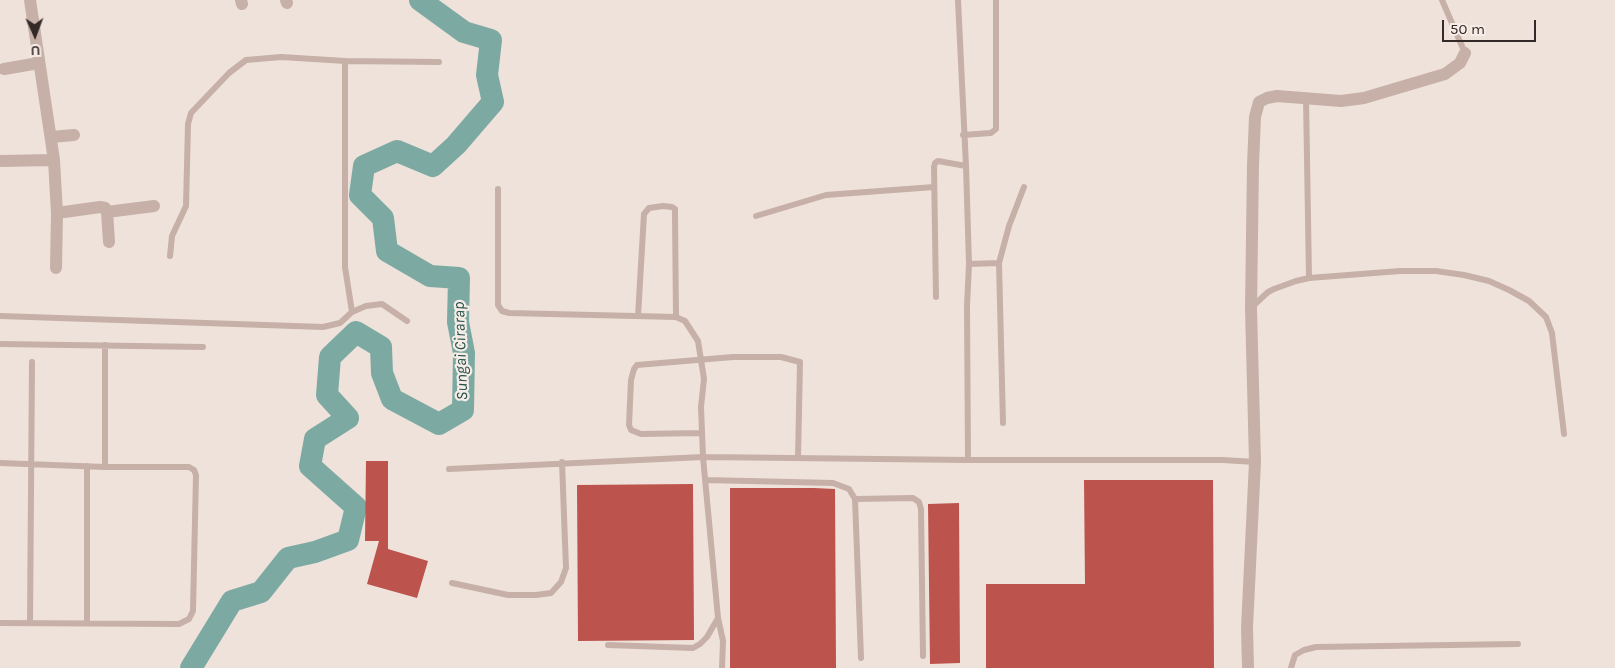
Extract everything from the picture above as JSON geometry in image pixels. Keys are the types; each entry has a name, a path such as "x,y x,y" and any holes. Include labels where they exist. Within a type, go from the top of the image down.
{"street":[{"path":"30,0 54,160 58,213 56,268"},
{"path":"1248,668 1247,628 1255,462 1251,308 1253,165 1255,117 1259,102 1278,96 1341,101 1364,98 1446,74 1460,63 1465,53"},
{"path":"4,69 39,63"},
{"path":"51,137 74,135"},
{"path":"0,160 54,160"},
{"path":"58,213 100,206 107,212 110,242"},
{"path":"107,212 154,206"}],"lane":[{"path":"958,0 969,264 967,306 968,460"},
{"path":"964,135 991,133 996,129 996,0"},
{"path":"1442,0 1465,53"},
{"path":"170,256 172,236 186,206 188,124 191,113 229,73 246,60 281,57 345,62 440,62"},
{"path":"345,62 345,267 352,312"},
{"path":"1306,98 1308,278"},
{"path":"936,297 935,163 938,161 966,166"},
{"path":"1003,423 999,263 1008,226 1024,186"},
{"path":"756,216 826,195 934,187"},
{"path":"498,188 498,305 502,311 509,313 676,317 685,321 698,341 704,379 701,407 703,457 718,618 723,641 722,668"},
{"path":"638,316 644,214 649,208 663,206 675,209 676,317"},
{"path":"969,264 999,263"},
{"path":"1251,308 1268,292 1308,278 1400,270 1464,274 1489,281 1529,301 1546,318 1552,333 1564,434"},
{"path":"0,316 323,327 340,323 352,312 366,306 382,304 407,320"},
{"path":"0,344 202,347"},
{"path":"105,345 105,467"},
{"path":"702,433 641,434 632,430 629,426 631,380 634,368 638,365 702,359 781,357 800,362 798,458"},
{"path":"30,623 32,362"},
{"path":"449,469 562,462 703,457 1223,460 1255,462"},
{"path":"452,583 508,595 536,595 551,592 561,582 566,568 562,462"},
{"path":"0,463 105,467 189,467 194,470 196,475 194,611 189,620 179,624 0,623"},
{"path":"86,623 87,466"},
{"path":"706,480 833,483 849,489 855,499 861,658"},
{"path":"855,499 912,498 919,502 921,509 923,656"},
{"path":"608,645 693,648 707,637 718,618"},
{"path":"1290,668 1295,655 1316,647 1518,644"}],"building":[{"path":"366,461 388,461 388,549 428,561 417,598 367,584 379,541 365,541"},
{"path":"1084,480 1213,480 1214,668 986,668 986,584 1085,584"},
{"path":"693,484 694,640 578,641 577,485"},
{"path":"730,488 835,489 836,668 730,668"},
{"path":"959,503 960,663 930,664 928,504"}],"waterway":[{"name":"Sungai Cirarap","path":"191,668 232,601 261,592 288,558 315,552 348,540 356,507 310,466 315,439 348,418 327,395 330,357 356,332 381,347 382,373 392,399 439,424 463,410 464,353 458,322 459,278 430,276 387,251 383,218 360,195 364,166 397,151 433,166 456,145 493,102 487,75 491,40 464,32 420,0"}]}
